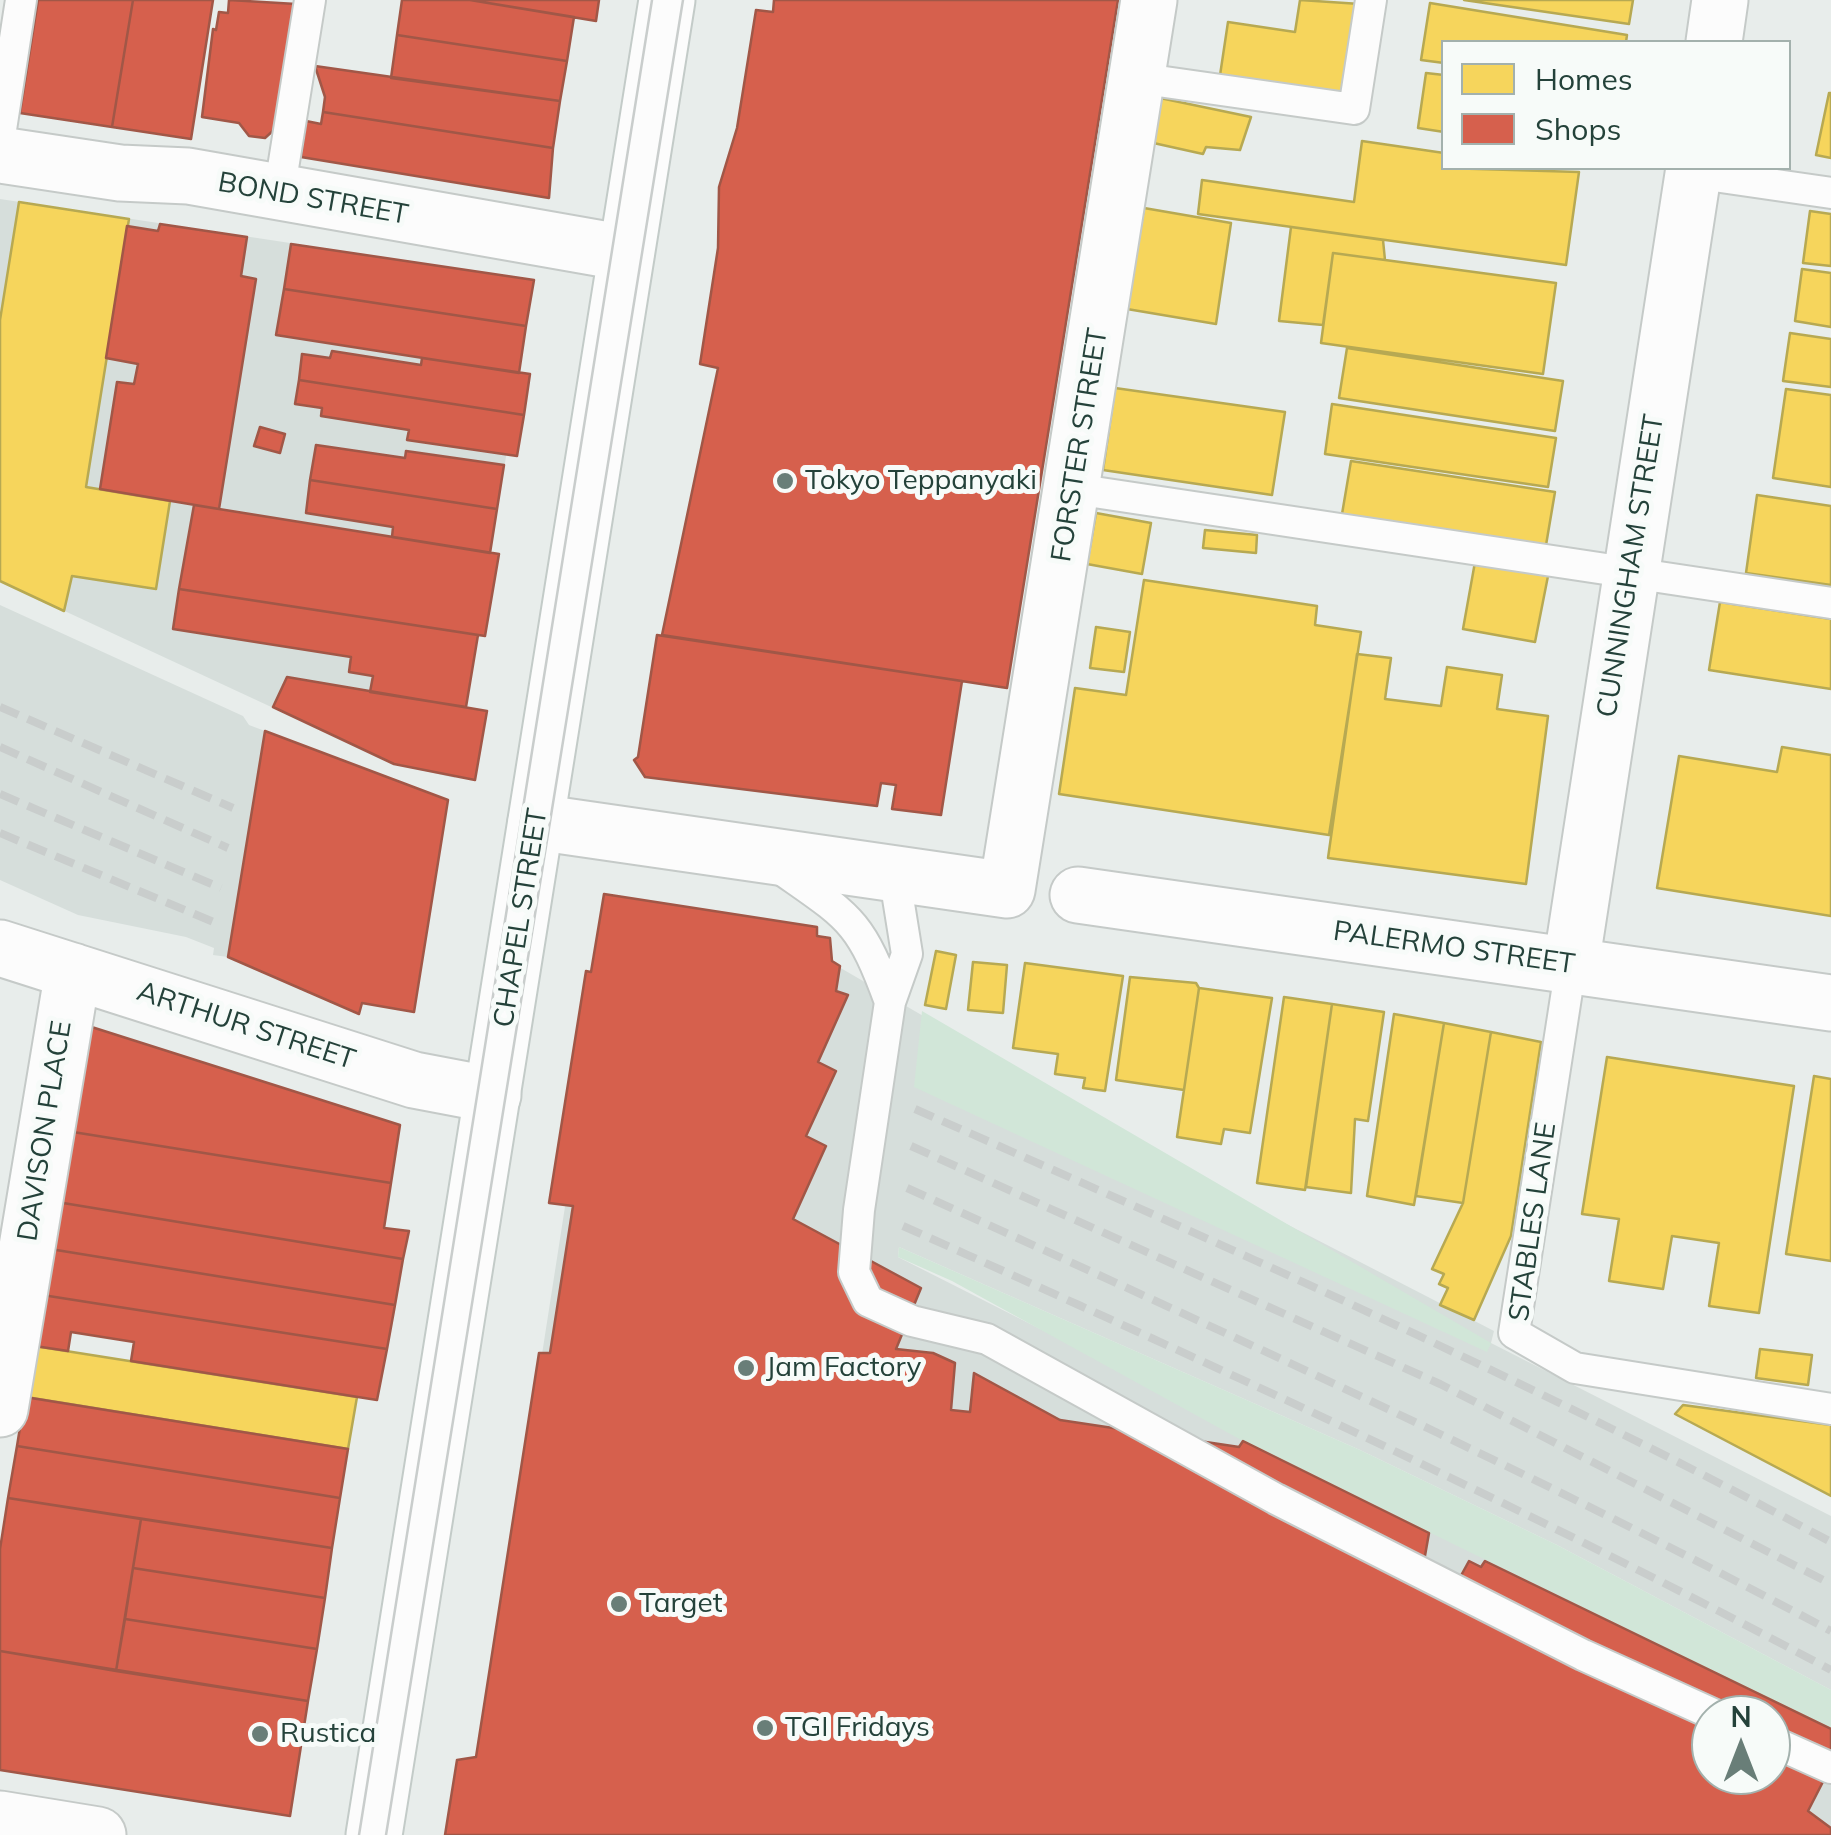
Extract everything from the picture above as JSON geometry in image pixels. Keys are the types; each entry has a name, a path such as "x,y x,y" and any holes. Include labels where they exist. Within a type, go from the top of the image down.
{"street":[{"name":"CHAPEL STREET","path":"374,1835 667,0"},
{"name":"FORSTER STREET","path":"894,873 1007,890 1150,0"},
{"path":"1714,40 1720,0"},
{"name":"BOND STREET","path":"0,154 120,173 188,176 626,253"},
{"name":"CUNNINGHAM STREET","path":"1571,965 1693,170"},
{"path":"536,822 894,873"},
{"name":"PALERMO STREET","path":"1078,895 1831,1002"},
{"name":"ARTHUR STREET","path":"0,948 414,1080 493,1095"},
{"name":"DAVISON PLACE","path":"0,1409 73,971"},
{"path":"0,1819 98,1835"}],"lane":[{"path":"0,136 21,0"},
{"path":"279,193 310,0"},
{"path":"1137,78 1354,110 1372,0"},
{"path":"1693,170 1831,193"},
{"path":"1074,489 1831,603"},
{"path":"761,855 841,911 861,931 890,1002"},
{"path":"894,873 906,954 890,1002 854,1261 857,1282 868,1301 912,1321 987,1338 1276,1499 1566,1646 1691,1704"},
{"name":"STABLES LANE","path":"1571,965 1514,1332 1574,1368 1831,1409"},
{"path":"1791,1750 1831,1768"}],"shaded area":[{"path":"0,199 534,280 455,778 394,764 0,581"},
{"path":"0,605 243,716 249,725 448,800 414,1012 362,1004 359,1014 228,957 213,955 214,948 186,937 78,915 0,880"},
{"name":"Jam Factory","path":"613,899 829,938 832,963 1030,1078 1265,1213 1494,1331 1491,1343 1831,1516 1831,1690 1557,1545 1360,1450 899,1247 898,1257 1764,1695 1691,1695 1691,1795 1791,1795 1791,1709 1831,1729 1831,1835 467,1835"}],"green space":[{"path":"922,1011 1491,1343 1487,1352 914,1087"},
{"path":"899,1247 1360,1450 1557,1545 1831,1690 1831,1729 1791,1709 1791,1695 1762,1695 1243,1441 952,1281 898,1257"}],"building: Homes":[{"path":"1300,0 1360,4 1344,101 1219,82 1228,22 1295,32"},
{"path":"1464,0 1633,0 1629,24"},
{"path":"1430,3 1627,35 1626,40 1441,40 1441,63 1421,60"},
{"path":"1426,73 1441,75 1441,132 1418,128"},
{"path":"1831,93 1831,158 1816,155"},
{"path":"1160,98 1251,117 1240,150 1206,147 1203,154 1149,142"},
{"path":"1362,141 1441,153 1441,170 1579,172 1566,265 1198,214 1202,180 1354,202"},
{"path":"19,202 129,219 86,487 170,501 156,589 72,576 64,611 0,581 0,320"},
{"path":"1144,208 1231,223 1216,324 1127,309"},
{"path":"1810,211 1831,214 1831,266 1803,263"},
{"path":"1291,227 1383,240 1385,260 1333,253 1323,325 1279,321"},
{"path":"1333,253 1556,283 1543,374 1321,343"},
{"path":"1802,269 1831,273 1831,327 1795,321"},
{"path":"1790,333 1831,339 1831,387 1783,381"},
{"path":"1347,348 1563,381 1555,431 1339,398"},
{"path":"1115,388 1285,412 1272,495 1103,470"},
{"path":"1786,389 1831,395 1831,487 1773,478"},
{"path":"1332,404 1556,438 1548,487 1325,454"},
{"path":"1351,461 1555,492 1545,551 1341,520"},
{"path":"1757,495 1831,506 1831,585 1746,573"},
{"path":"1096,513 1151,523 1142,574 1087,564"},
{"path":"1205,530 1257,535 1256,553 1203,548"},
{"path":"1475,562 1548,576 1535,642 1463,629"},
{"path":"1144,580 1317,606 1315,625 1361,632 1329,835 1059,794 1075,688 1126,695"},
{"path":"1720,602 1831,619 1831,689 1709,670"},
{"path":"1096,627 1130,632 1124,672 1090,668"},
{"path":"1357,654 1391,658 1385,699 1441,706 1447,667 1502,675 1497,709 1548,716 1526,884 1328,858"},
{"path":"1782,747 1831,755 1831,916 1657,888 1679,756 1777,772"},
{"path":"936,951 956,955 946,1009 925,1005"},
{"path":"973,962 1007,965 1003,1013 968,1010"},
{"path":"1025,963 1123,976 1105,1091 1083,1088 1085,1078 1055,1074 1058,1054 1013,1048"},
{"path":"1130,977 1196,983 1199,988 1184,1090 1116,1080"},
{"path":"1199,988 1272,998 1250,1133 1224,1129 1221,1144 1177,1137"},
{"path":"1284,997 1332,1004 1305,1190 1257,1183"},
{"path":"1332,1004 1384,1012 1368,1121 1355,1119 1351,1193 1306,1187"},
{"path":"1394,1014 1444,1023 1414,1205 1367,1196"},
{"path":"1444,1023 1491,1032 1463,1203 1416,1196"},
{"path":"1491,1032 1541,1042 1511,1236 1474,1320 1440,1305 1448,1288 1439,1284 1444,1274 1432,1269 1463,1203"},
{"path":"1607,1057 1794,1086 1759,1313 1709,1306 1719,1243 1672,1236 1663,1289 1609,1281 1619,1219 1582,1214"},
{"path":"1814,1076 1831,1079 1831,1261 1786,1254"},
{"path":"28,1345 357,1397 348,1449 20,1396"},
{"path":"1760,1349 1812,1355 1808,1385 1756,1378"},
{"path":"1683,1405 1831,1425 1831,1496 1675,1414"}],"building: Shops":[{"path":"38,0 133,0 112,127 20,113"},
{"path":"133,0 213,0 191,139 112,127"},
{"path":"229,0 296,4 276,128 265,138 249,136 239,123 202,117 213,29 216,30 219,12 228,13"},
{"path":"402,0 470,0 574,17 567,61 397,35"},
{"path":"470,0 599,0 596,21"},
{"path":"774,0 1118,0 1007,688 662,635 718,368 700,364 718,248 719,187 737,128 756,10 773,12"},
{"path":"397,35 567,61 560,101 391,78"},
{"path":"315,66 560,101 553,148 323,112 325,97"},
{"path":"323,112 553,148 549,198 301,157 306,121 321,124"},
{"path":"160,224 247,237 241,276 256,279 219,509 100,489 117,382 134,384 138,364 106,358 127,226 158,231"},
{"path":"291,244 534,280 526,326 284,289"},
{"path":"284,289 526,326 519,373 276,335"},
{"path":"332,351 421,365 422,358 530,374 524,415 299,380 302,354 330,358"},
{"path":"299,380 524,415 517,456 407,440 409,430 321,416 322,408 295,404"},
{"path":"260,427 285,434 280,453 254,446"},
{"path":"316,445 405,458 406,451 504,465 497,509 310,480"},
{"path":"310,480 497,509 490,553 392,537 393,527 306,513"},
{"path":"194,505 499,554 485,636 179,589"},
{"path":"179,589 478,635 466,707 370,692 373,676 349,672 351,657 173,629"},
{"path":"657,635 962,681 941,815 892,809 896,785 881,783 877,806 645,777 634,760 638,757"},
{"path":"287,677 487,711 475,780 394,764 273,707"},
{"path":"265,731 448,800 414,1012 362,1003 359,1014 228,957"},
{"name":"Jam Factory","path":"604,894 817,927 817,936 830,938 832,961 840,966 836,991 848,995 818,1062 836,1071 806,1136 826,1146 793,1219 921,1288 896,1349 933,1353 955,1363 951,1410 970,1412 974,1373 1060,1420 1239,1447 1243,1441 1429,1533 1423,1567 1458,1581 1469,1561 1481,1567 1485,1561 1761,1695 1691,1695 1691,1795 1791,1795 1791,1710 1831,1729 1831,1766 1808,1811 1831,1828 1831,1835 445,1835 457,1760 476,1757 539,1353 550,1353 573,1206 549,1203 586,971 591,972"},
{"path":"79,1023 400,1125 391,1183 73,1132"},
{"path":"73,1132 391,1183 384,1228 409,1231 403,1259 51,1201"},
{"path":"51,1201 403,1259 395,1305 44,1248"},
{"path":"44,1248 395,1305 387,1349 36,1294"},
{"path":"36,1294 387,1349 377,1400 131,1361 134,1342 71,1332 68,1351 28,1345"},
{"path":"25,1397 348,1449 340,1498 17,1446"},
{"path":"17,1446 340,1498 332,1548 8,1498"},
{"path":"8,1498 141,1519 116,1671 0,1651 0,1549"},
{"path":"141,1519 332,1548 325,1598 133,1568"},
{"path":"133,1568 325,1598 317,1649 125,1619"},
{"path":"125,1619 317,1649 308,1701 116,1671"},
{"path":"0,1651 308,1701 290,1816 0,1770"}],"tram line":[{"path":"359,1835 652,0"},
{"path":"386,1835 683,0"}],"railway":[{"path":"0,707 233,808"},
{"path":"0,747 228,848"},
{"path":"0,794 221,888"},
{"path":"0,833 216,923"},
{"path":"915,1109 1492,1371 1831,1542"},
{"path":"911,1146 1440,1384 1831,1584"},
{"path":"907,1188 1488,1457 1831,1631"},
{"path":"903,1226 1487,1495 1831,1670"}],"place":[{"name":"Tokyo Teppanyaki","path":"785,481"},
{"name":"Jam Factory","path":"746,1368"},
{"name":"Target","path":"619,1604"},
{"name":"TGI Fridays","path":"765,1728"},
{"name":"Rustica","path":"260,1734"}]}
